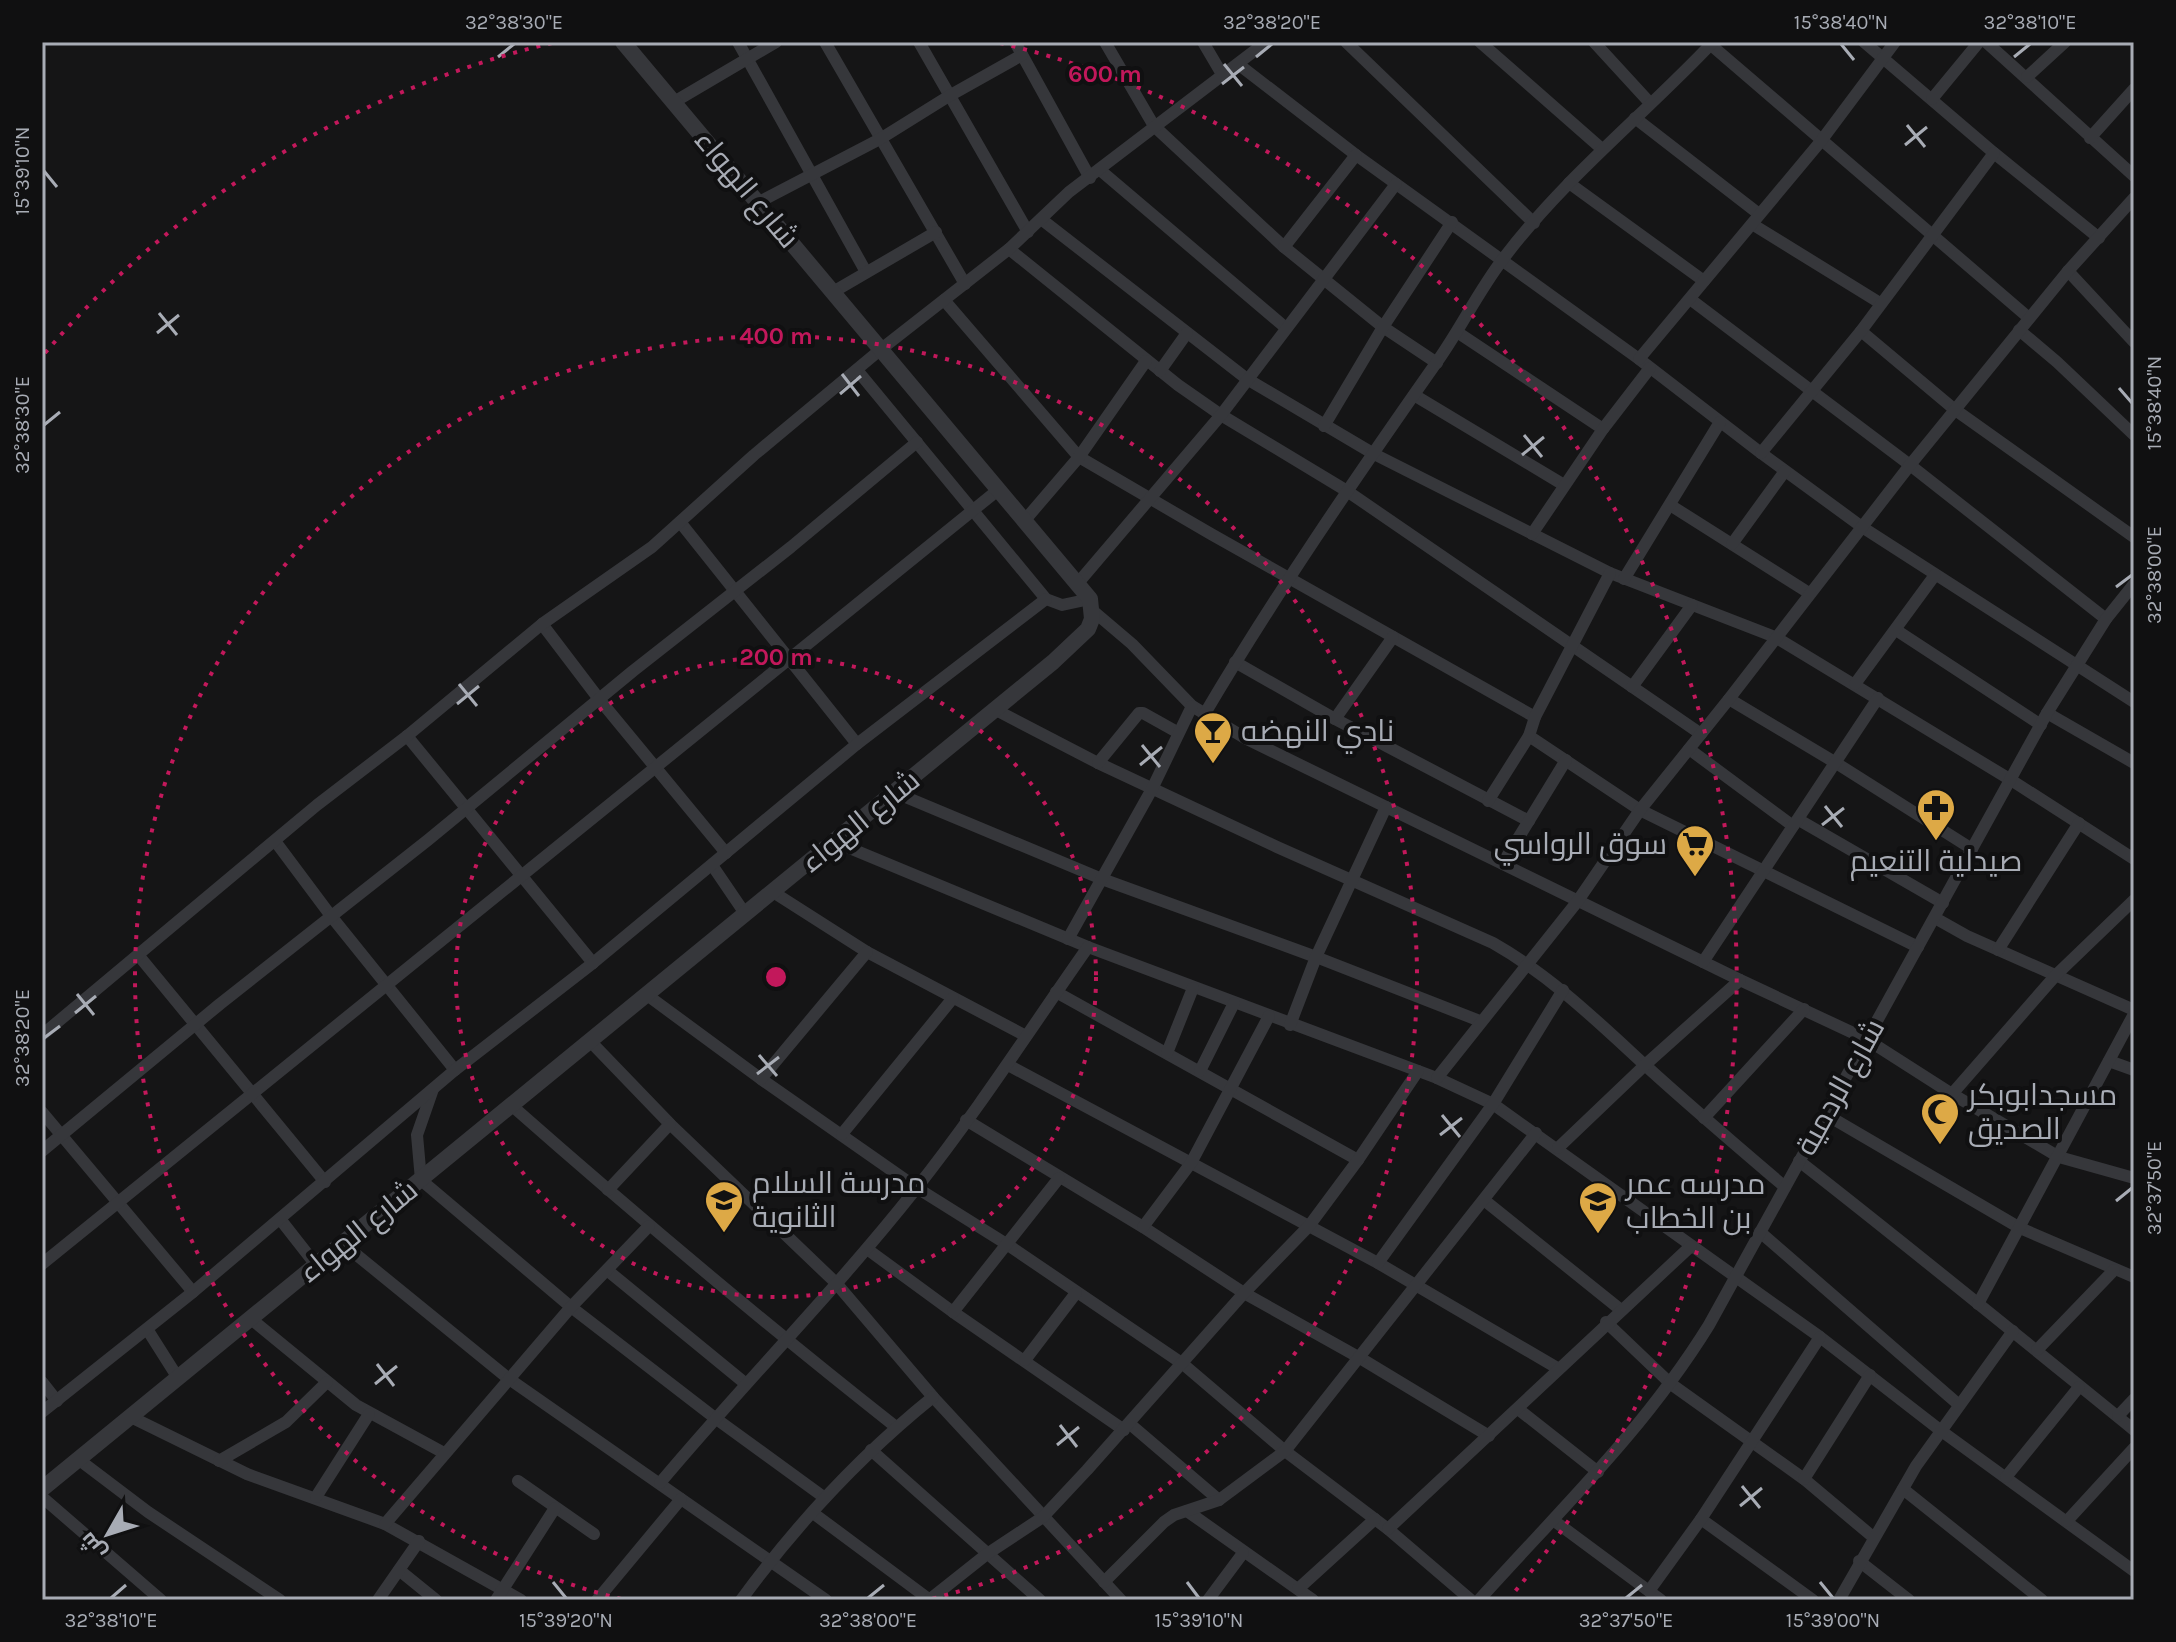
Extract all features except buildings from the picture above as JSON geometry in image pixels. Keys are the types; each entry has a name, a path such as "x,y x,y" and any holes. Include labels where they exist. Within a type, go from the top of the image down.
{"street":[{"name":"شارع الهواء","path":"42,1489 896,793 1088,629 1091,604 1078,583 623,42"},
{"path":"738,42 866,272"},
{"path":"674,102 776,42"},
{"path":"825,42 965,284"},
{"path":"919,42 1028,232"},
{"path":"1015,42 1095,174 1286,328"},
{"path":"1105,42 1154,126 1284,247 1383,327 1437,363"},
{"path":"1203,42 1223,76"},
{"path":"42,1035 542,624 652,547 754,455 880,350 1009,249 1069,192 1266,42"},
{"path":"1346,42 1534,223"},
{"path":"1480,42 1602,149"},
{"path":"1594,42 1650,103"},
{"path":"1864,42 2099,238"},
{"path":"1532,534 1690,299 1821,141 1895,42"},
{"path":"1932,99 1979,42"},
{"path":"1986,42 2134,176"},
{"path":"2027,77 2065,42"},
{"path":"1204,715 1235,662 1347,491 1437,363 1502,260 1569,183 1712,43 1821,141 2029,318"},
{"path":"759,202 880,139 1022,55"},
{"path":"1238,64 1356,155 1452,222 1862,527 2134,702"},
{"path":"2090,138 2134,89"},
{"path":"1635,118 1756,219 1880,303"},
{"path":"1761,453 1861,331 1994,153"},
{"path":"1284,247 1356,155"},
{"path":"1569,183 1704,281"},
{"path":"1078,583 1221,415 1396,184"},
{"path":"1437,1078 1577,902 1640,810 1954,409 2068,271 2134,198"},
{"path":"1041,219 1247,379 1324,426 1610,573 1775,637 2011,780 2134,859"},
{"path":"1324,426 1383,327 1452,222"},
{"path":"833,292 936,232"},
{"path":"1009,249 1146,361 1221,415 1347,491 1701,734"},
{"path":"2068,271 2134,342"},
{"path":"1690,299 1910,465 2106,619"},
{"path":"944,300 1079,457 1535,717"},
{"path":"2019,330 2134,435"},
{"path":"1861,331 1954,409 2134,537"},
{"path":"1457,332 1603,429"},
{"path":"1160,371 1187,333"},
{"path":"1025,520 1079,457 1146,361"},
{"path":"857,370 1046,599 1062,605 1091,604 1204,715 1286,759 1577,902 1866,1039 2059,1157 2134,1178"},
{"path":"1414,395 1564,485"},
{"path":"1624,579 1720,422"},
{"path":"42,1151 917,442"},
{"path":"1732,544 1785,471"},
{"path":"42,1264 998,490"},
{"path":"1670,505 1809,593"},
{"path":"680,522 857,744"},
{"path":"1488,801 1529,736 1535,717 1610,573"},
{"path":"1855,684 1935,575"},
{"name":"شارع الردمية","path":"1479,1600 1598,1472 1671,1384 1736,1277 2044,719 2106,619 2132,589"},
{"path":"42,1412 193,1292 455,1070 593,963 857,744 1046,599"},
{"path":"1632,687 1692,605"},
{"path":"542,624 599,699 726,853"},
{"path":"1896,630 2044,719 2134,763"},
{"path":"1335,719 1393,637"},
{"path":"1235,662 1335,719 1529,821"},
{"path":"1703,962 1878,698"},
{"path":"1729,699 1972,849"},
{"path":"1068,939 1152,789 1192,706"},
{"path":"996,710 1152,789 1493,943 1527,963 1563,990 1785,1187"},
{"path":"1098,763 1139,713 1177,732"},
{"path":"407,736 593,963"},
{"path":"1529,736 1640,810 1918,947"},
{"path":"1689,749 1796,823 1943,903"},
{"path":"1503,863 1566,760"},
{"path":"896,793 1102,879 1480,1021"},
{"path":"1290,1025 1316,957 1386,807"},
{"path":"1998,950 2079,823"},
{"path":"275,841 455,1070"},
{"path":"835,842 1088,947 1437,1078 1493,1104 1820,1337 1940,1430 2134,1571"},
{"path":"712,865 746,915"},
{"path":"773,892 867,952 1026,1036"},
{"path":"1952,1094 2056,975 2134,900"},
{"path":"1935,918 2134,1012 1978,1304"},
{"path":"660,1483 917,1188 1008,1065 1088,947"},
{"path":"761,1079 867,952"},
{"path":"139,956 325,1182"},
{"path":"1558,1148 1740,980"},
{"path":"1167,1053 1193,988"},
{"path":"1378,1263 1493,1104 1563,990"},
{"path":"1056,992 1358,1160"},
{"path":"647,995 917,1188 1008,1245 1183,1364 1285,1451 1388,1529 1471,1600"},
{"path":"842,1134 953,998"},
{"path":"1200,1071 1234,1003"},
{"path":"1704,1118 1804,1009"},
{"path":"1143,1227 1191,1163 1269,1016"},
{"path":"590,1041 670,1124 836,1283 933,1397 1121,1600"},
{"path":"2109,1061 2134,1070"},
{"path":"1008,1065 1378,1263 1559,1369"},
{"path":"813,1513 930,1600 987,1554 1043,1517 1127,1427 1244,1293 1309,1226 1418,1071"},
{"path":"433,1089 417,1135 421,1180 571,1307 825,1498"},
{"path":"511,1105 785,1340 896,1427"},
{"path":"42,1112 193,1292"},
{"path":"1825,1114 2020,1228 2134,1277"},
{"path":"966,1120 1143,1227 1244,1293 1489,1436"},
{"path":"608,1190 670,1124"},
{"path":"1104,1582 1164,1522 1219,1500 1285,1451 1536,1133"},
{"path":"1799,1161 2134,1430"},
{"path":"953,1312 1059,1178"},
{"path":"1484,1200 1621,1310"},
{"path":"280,1219 316,1265"},
{"path":"385,1524 571,1307 649,1226"},
{"path":"1760,1232 1958,1404"},
{"path":"342,1243 509,1379 826,1600"},
{"path":"1388,1529 1518,1409 1606,1322 1691,1246"},
{"path":"867,1249 953,1312 1127,1427 1219,1500"},
{"path":"607,1270 746,1384"},
{"path":"2037,1350 2114,1270"},
{"path":"1025,1360 1076,1293"},
{"path":"251,1319 369,1414 444,1453"},
{"path":"1606,1322 1671,1384 1804,1479 1873,1537"},
{"path":"147,1329 178,1378"},
{"path":"1839,1600 1873,1537 1940,1430 2013,1331"},
{"path":"1649,1591 1753,1442 1820,1337"},
{"path":"1804,1479 1870,1375"},
{"path":"42,1382 57,1401"},
{"path":"219,1461 286,1422 327,1382"},
{"path":"2006,1477 2079,1387"},
{"path":"741,1600 769,1562 825,1498 871,1450 933,1397"},
{"path":"2118,1416 2134,1399"},
{"path":"1518,1409 1598,1472"},
{"path":"316,1497 369,1414"},
{"path":"131,1417 247,1474 385,1524 419,1541 499,1594 521,1600"},
{"path":"2067,1521 2134,1448"},
{"path":"871,1450 1040,1600"},
{"path":"78,1459 148,1512 280,1600"},
{"path":"518,1481 594,1534"},
{"path":"1903,1489 2042,1600"},
{"path":"42,1497 161,1600"},
{"path":"597,1600 681,1499"},
{"path":"499,1594 555,1508"},
{"path":"1187,1511 1313,1600"},
{"path":"1298,1589 1375,1519"},
{"path":"1701,1519 1813,1600"},
{"path":"1553,1520 1661,1600"},
{"path":"378,1600 419,1541"},
{"path":"1208,1600 1243,1553"},
{"path":"1859,1561 1909,1600"},
{"path":"399,1570 436,1600"}],"place":[{"name":"نادي النهضه","path":"1213,765"},
{"name":"صيدلية التنعيم","path":"1936,842"},
{"name":"سوق الرواسي","path":"1695,878"},
{"name":"مسجدابوبكر الصديق","path":"1940,1146"},
{"name":"مدرسة السلام الثانوية","path":"724,1234"},
{"name":"مدرسه عمر بن الخطاب","path":"1598,1235"}]}
